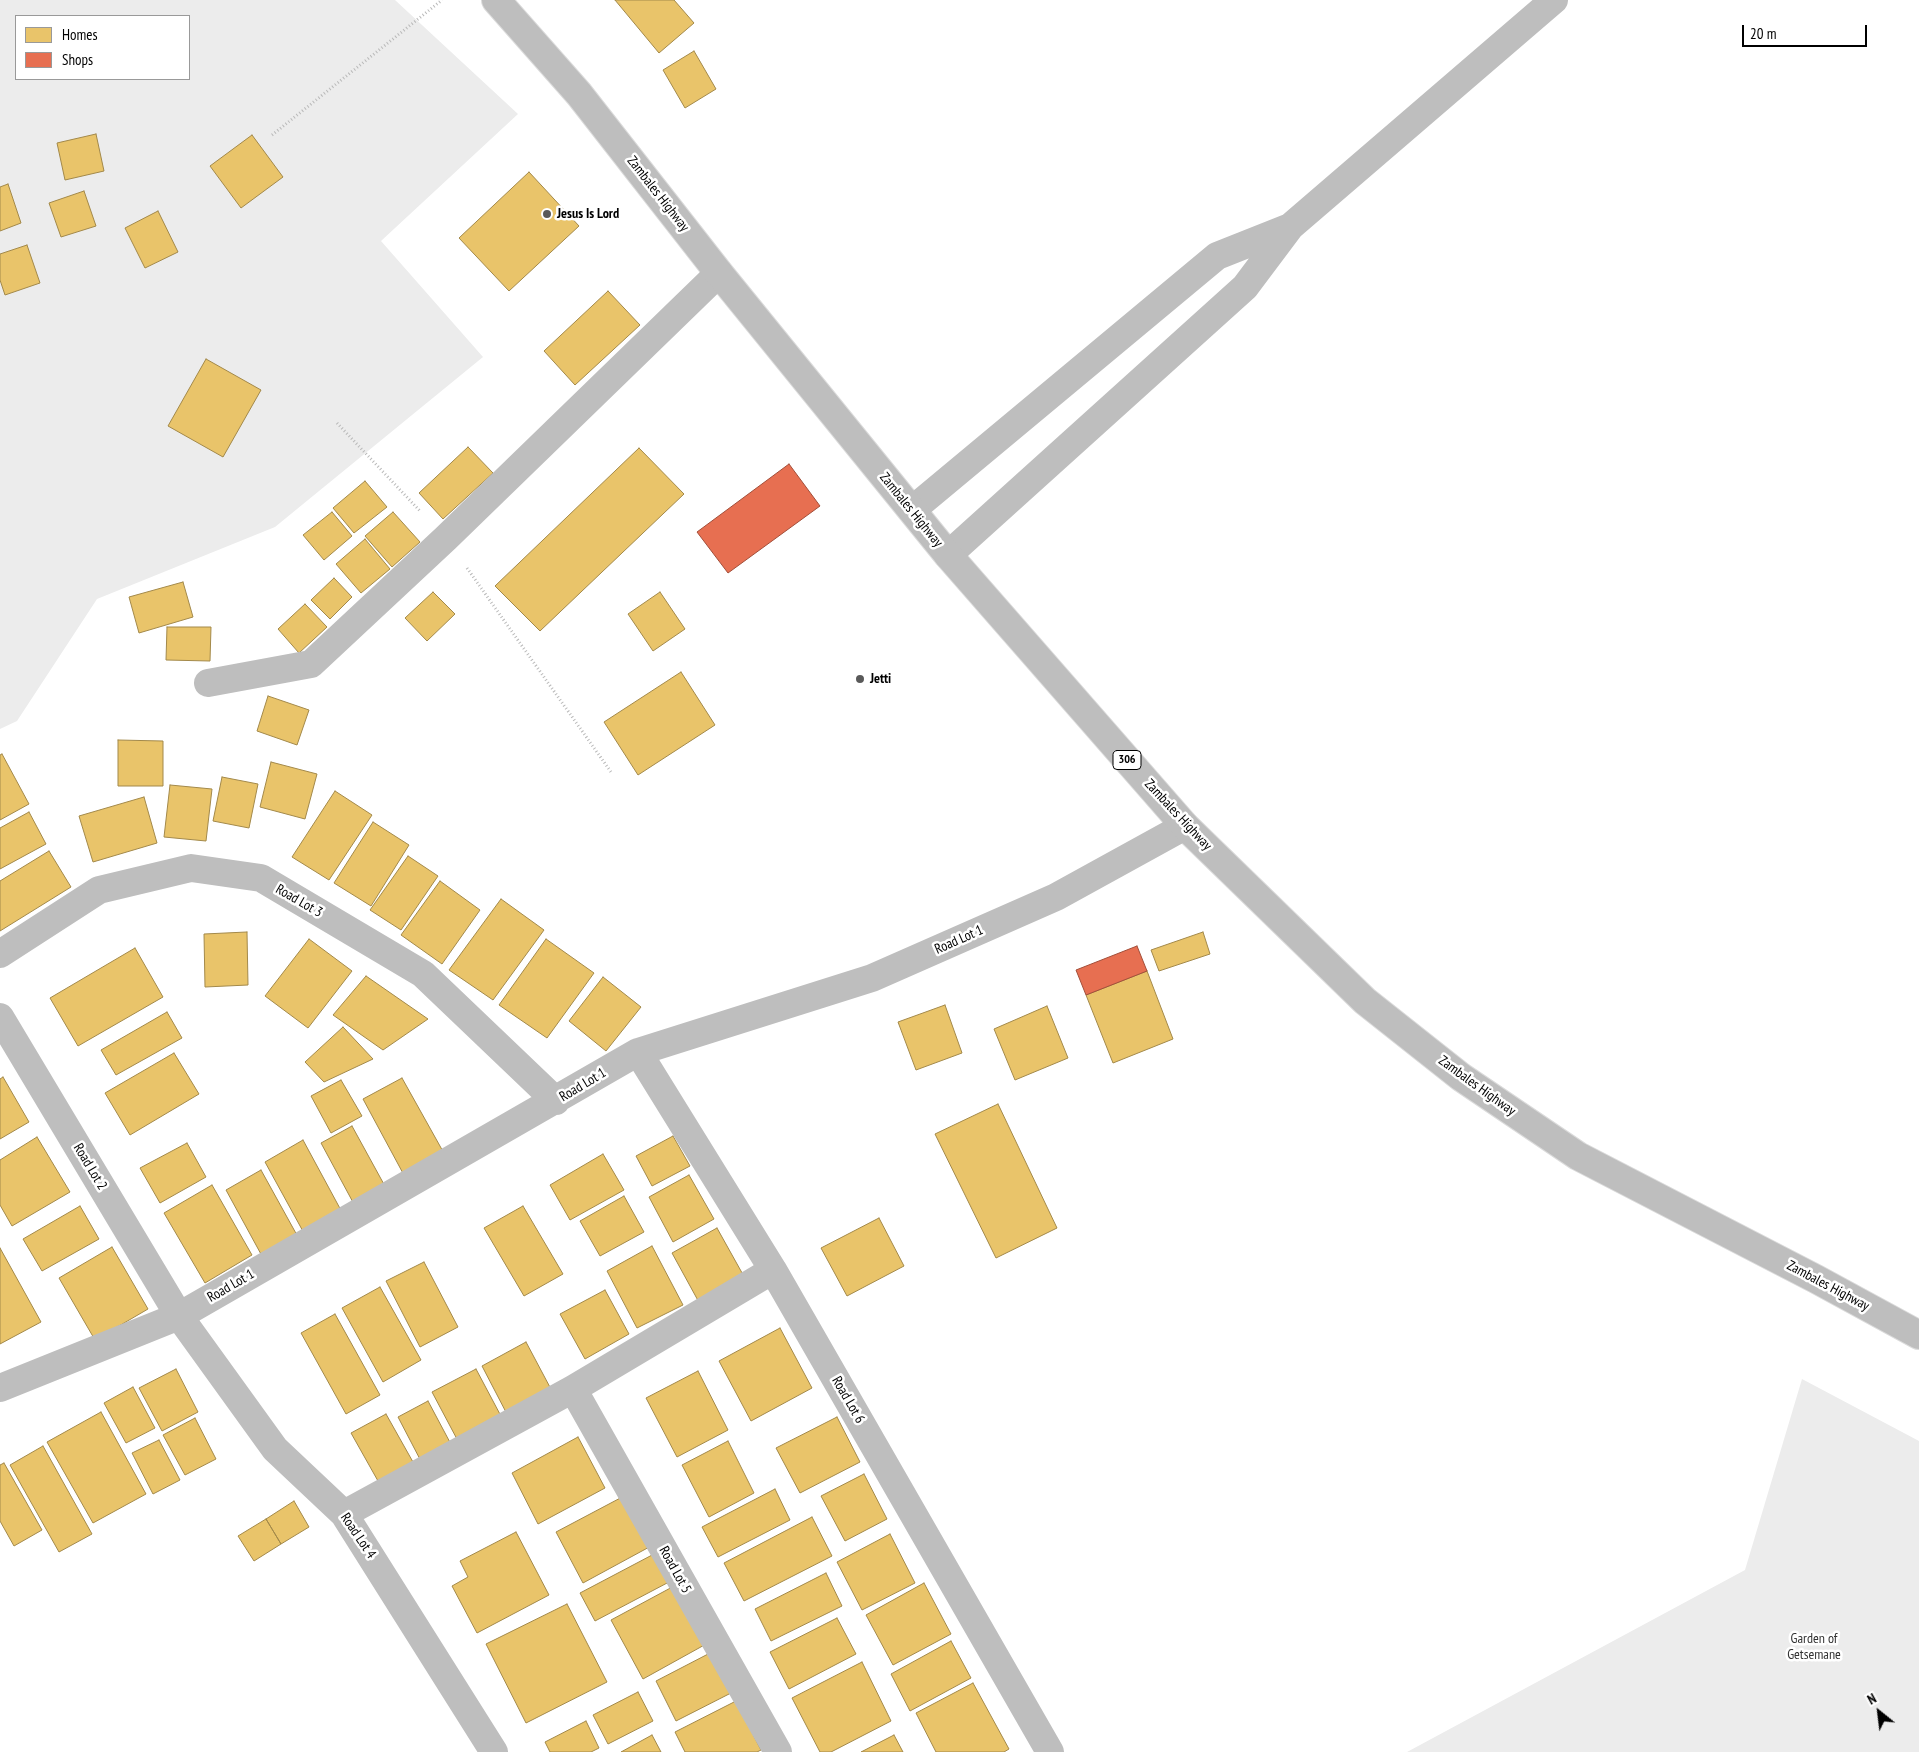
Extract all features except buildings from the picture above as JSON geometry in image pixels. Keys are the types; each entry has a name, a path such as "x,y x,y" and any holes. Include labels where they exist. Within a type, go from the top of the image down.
{"street":[{"name":"Zambales Highway","path":"496,0 579,94 719,273 948,554 1185,826 1365,1001 1461,1077 1578,1156 1816,1279 1919,1336"},
{"path":"948,554 1238,294 1290,227 1554,0"},
{"path":"912,510 1218,256 1290,227"},
{"path":"208,683 311,664 446,538 719,273"},
{"name":"Road Lot 1","path":"0,1388 179,1316 638,1052 872,978 1056,897 1185,826"},
{"name":"Road Lot 3","path":"0,954 99,890 191,868 261,878 423,974 556,1100"},
{"name":"Road Lot 2","path":"0,1018 179,1316"},
{"name":"Road Lot 6","path":"638,1052 773,1270 1050,1752"},
{"path":"344,1514 573,1389 773,1270"},
{"name":"Road Lot 4","path":"179,1316 275,1449 344,1514 494,1752"},
{"name":"Road Lot 5","path":"573,1389 778,1752"}],"path":[{"path":"272,135 442,0"},
{"path":"337,422 446,538 611,772"}],"green space":[{"path":"0,0 395,0 518,114 381,241 483,357 275,527 97,599 17,721 0,729"},
{"name":"Garden of Getsemane","path":"1802,1379 1919,1441 1919,1752 1407,1752 1745,1570"}],"place":[{"name":"Jesus Is Lord","path":"547,214"},
{"name":"Jetti","path":"860,679"}]}
